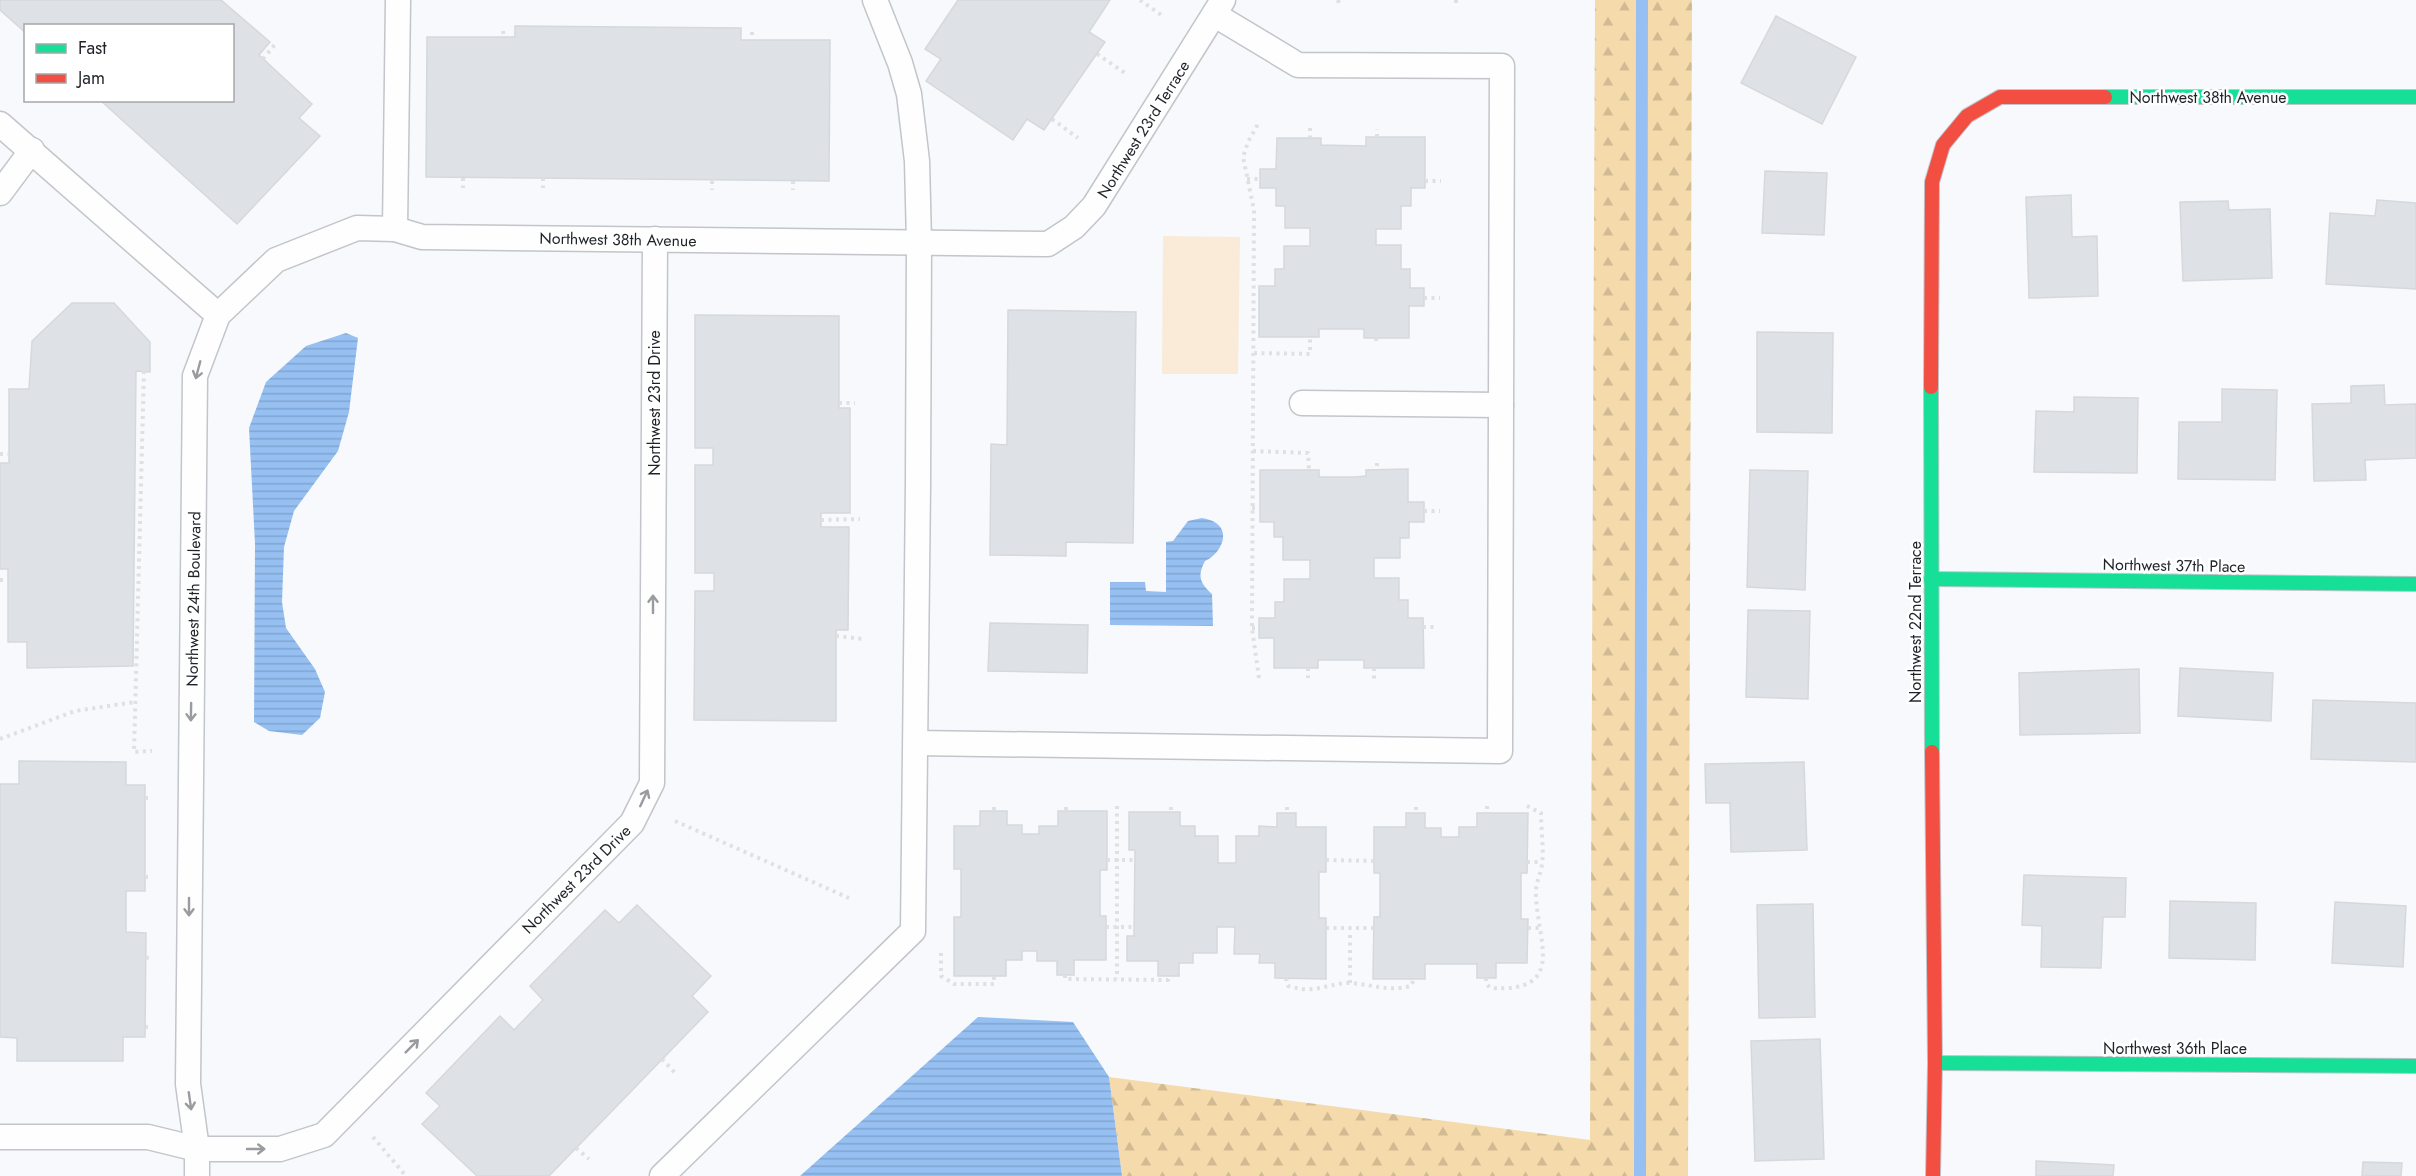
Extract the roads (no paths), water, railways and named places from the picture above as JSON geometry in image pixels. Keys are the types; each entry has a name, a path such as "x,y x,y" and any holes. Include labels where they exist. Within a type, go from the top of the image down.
{"street":[{"name":"Northwest 38th Avenue","path":"2000,97 2416,97"},
{"name":"Northwest 22nd Terrace","path":"1933,1176 1935,1063 1931,579 1932,182 1943,145 1967,116 2000,97"},
{"name":"Northwest 37th Place","path":"1931,579 2416,584"},
{"name":"Northwest 36th Place","path":"1935,1063 2416,1066"}],"lane":[{"path":"395,229 398,0"},
{"path":"662,1176 913,932 919,242 917,161 909,94 900,63 875,0"},
{"path":"916,743 1500,751 1502,66 1298,65 1219,7"},
{"name":"Northwest 23rd Terrace","path":"1048,244 1074,227 1094,206 1219,7"},
{"path":"0,124 218,315"},
{"path":"0,193 32,150"},
{"name":"Northwest 38th Avenue","path":"218,315 276,260 349,230 395,229 422,237 1048,244"},
{"name":"Northwest 23rd Drive","path":"0,1137 148,1137 197,1149 280,1149 324,1135 632,823 652,783 655,239"},
{"name":"Northwest 24th Boulevard","path":"197,1176 197,1149 188,1084 195,376 218,315"},
{"path":"1302,403 1501,405"}],"water":[{"path":"346,333 358,338 349,412 338,451 294,511 284,547 282,602 286,628 315,669 325,692 320,718 302,735 269,731 254,722 255,544 249,428 266,382 306,346"},
{"path":"1202,518 1216,523 1223,533 1218,550 1205,561 1201,571 1202,583 1212,594 1213,626 1110,625 1110,582 1145,582 1146,591 1166,592 1166,542 1173,541 1188,521"},
{"path":"978,1017 1073,1022 1109,1077 1122,1176 800,1176"}],"waterway":[{"path":"1640,1176 1642,0"}]}
